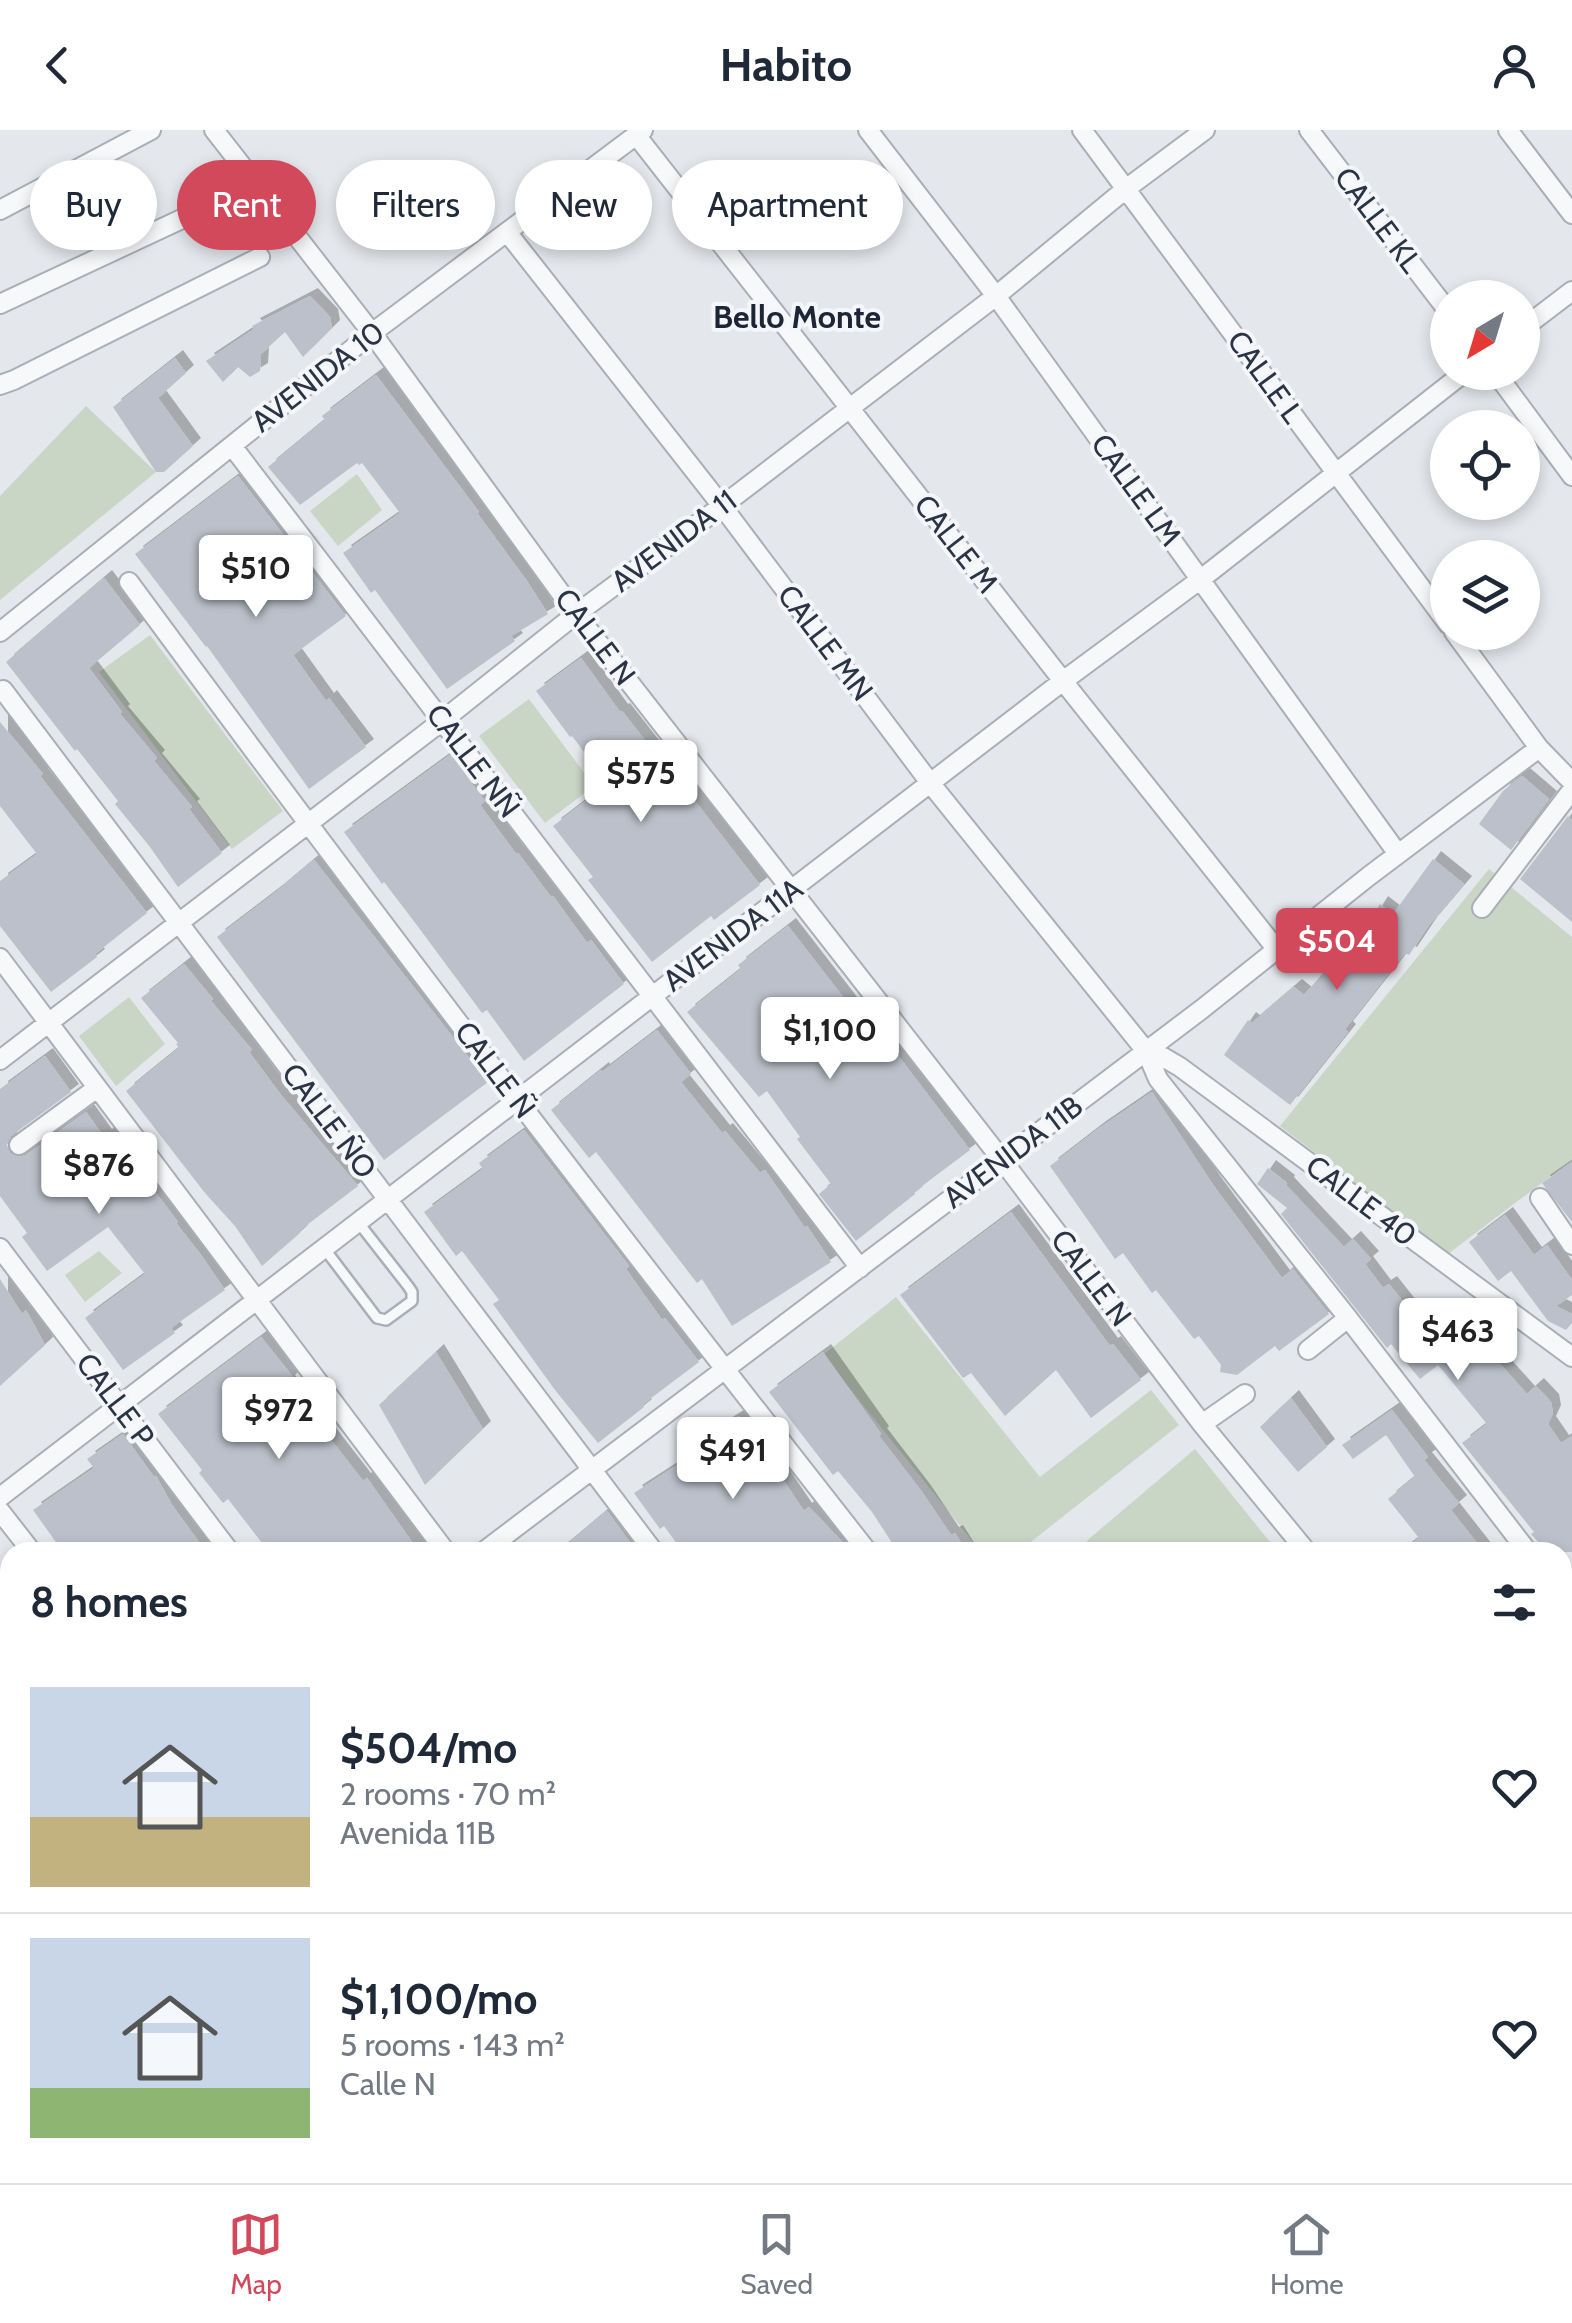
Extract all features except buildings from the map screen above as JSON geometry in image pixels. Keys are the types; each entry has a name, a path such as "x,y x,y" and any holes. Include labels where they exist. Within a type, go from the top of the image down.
{"street":[{"path":"0,210 151,130"},
{"name":"CALLE N","path":"214,130 372,332 576,614 1002,1160 1202,1424 1300,1542"},
{"name":"CALLE LM","path":"868,130 996,296 1398,854"},
{"name":"CALLE L","path":"1082,130 1430,600"},
{"name":"AVENIDA 11","path":"0,1060 576,614 996,296 1127,188 1205,130"},
{"name":"CALLE KL","path":"1309,130 1430,287"},
{"path":"1508,130 1572,214"},
{"name":"AVENIDA 10","path":"0,632 372,332 640,132"},
{"name":"CALLE M","path":"640,132 850,408 1278,950"},
{"path":"0,304 177,222"},
{"name":"CALLE MN","path":"507,232 722,506 931,784 1146,1051"},
{"path":"0,385 260,257"},
{"path":"1540,315 1572,291"},
{"name":"AVENIDA 11A","path":"0,1497 1201,579 1442,390"},
{"path":"1508,390 1572,476"},
{"name":"CALLE NÑ","path":"232,446 860,1268"},
{"name":"CALLE Ñ","path":"129,582 307,824 860,1542"},
{"path":"1467,650 1539,748 1572,782"},
{"name":"CALLE ÑO","path":"3,690 646,1542"},
{"name":"AVENIDA 11B","path":"496,1542 1539,748"},
{"path":"1482,908 1572,790"},
{"path":"0,958 438,1542"},
{"path":"1146,1051 1158,1079 1520,1542"},
{"name":"CALLE 40","path":"1146,1051 1180,1067 1572,1357"},
{"path":"19,1145 98,1088"},
{"path":"1540,1198 1572,1245"},
{"name":"CALLE P","path":"0,1248 222,1542"},
{"path":"1308,1350 1348,1318"},
{"path":"1202,1424 1245,1394"},
{"path":"0,1511 24,1542"}],"lane":[{"path":"324,1248 377,1318 386,1320 412,1301 408,1286 358,1222"}],"green space":[{"path":"86,406 156,472 0,600 0,496"},
{"path":"357,474 382,510 338,546 310,511"},
{"path":"150,635 283,811 232,849 99,672"},
{"path":"529,699 594,786 545,823 479,736"},
{"path":"1489,869 1572,937 1572,1160 1448,1254 1280,1126"},
{"path":"129,997 165,1044 116,1086 79,1036"},
{"path":"99,1251 122,1273 85,1302 65,1275"},
{"path":"896,1297 1040,1477 1151,1390 1179,1425 1031,1542 973,1542 823,1355"},
{"path":"1195,1449 1270,1542 1087,1542"}],"district":[{"name":"Bello Monte","path":"797,317"}]}
